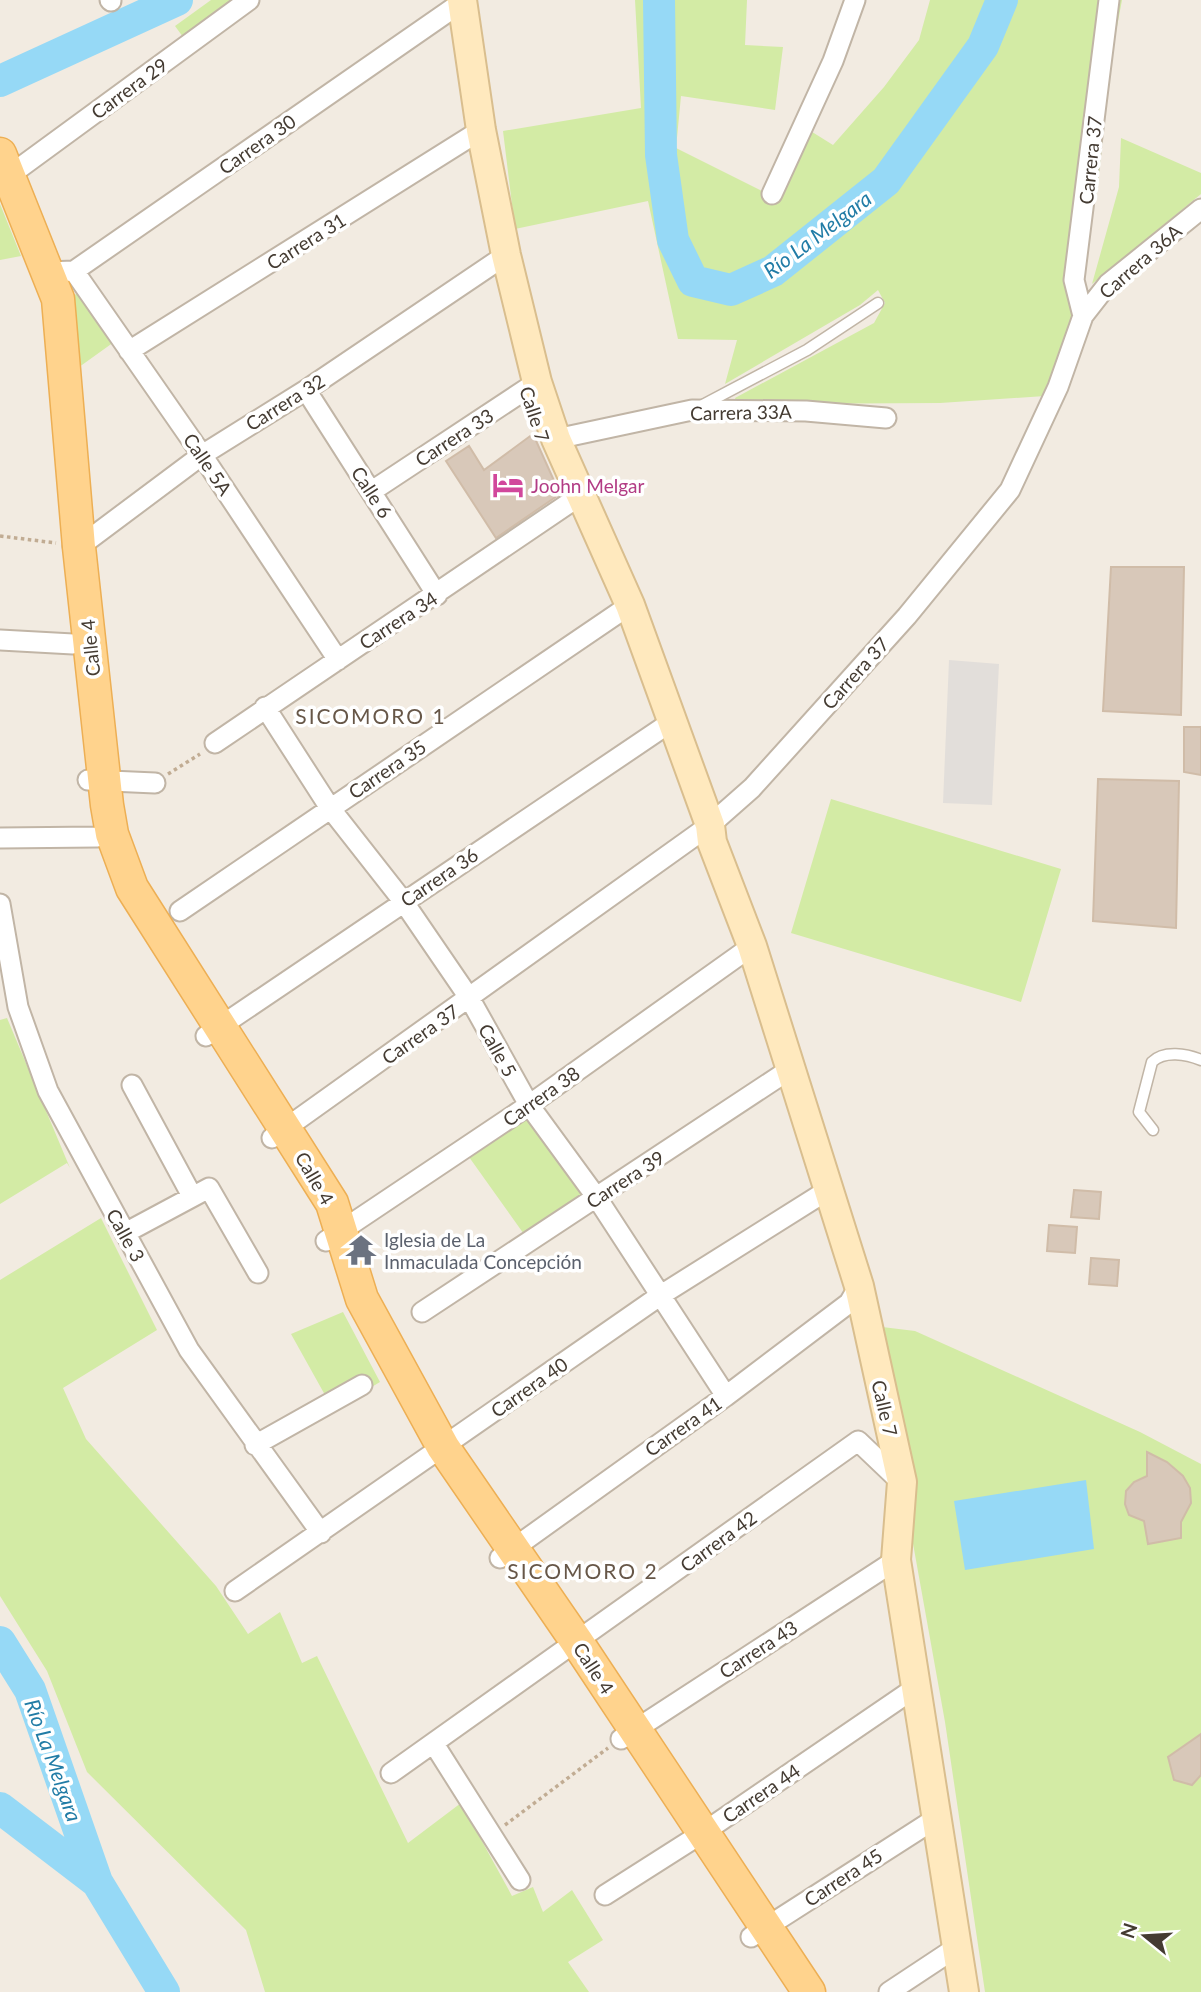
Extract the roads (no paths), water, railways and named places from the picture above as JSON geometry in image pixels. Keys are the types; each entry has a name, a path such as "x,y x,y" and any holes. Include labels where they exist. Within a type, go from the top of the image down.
{"main road":[{"name":"Calle 4","path":"5,165 57,276 72,546 73,645 105,836 213,1032 279,1133 332,1203 334,1237 438,1451 695,1838 759,1931 809,1992"},
{"name":"Calle 4","path":"72,546 96,780"},
{"name":"Calle 4","path":"759,1931 787,1992"}],"street":[{"name":"Carrera 29","path":"5,165 249,0"},
{"path":"772,194 833,61 855,0"},
{"name":"Carrera 37","path":"279,1133 708,833 889,636 1010,490 1058,387 1083,316 1074,280 1109,0"},
{"name":"Calle 7","path":"457,2 476,134 500,259 544,444 575,499 624,609 670,723 708,833 752,946 859,1286 902,1482 895,1560 964,1992"},
{"name":"Carrera 30","path":"57,276 457,2"},
{"name":"Carrera 31","path":"130,351 476,134"},
{"name":"Carrera 36A","path":"1083,316 1108,284 1201,209"},
{"name":"Carrera 32","path":"72,546 202,454 306,390 500,259"},
{"name":"Calle 5A","path":"57,276 130,351 202,454 338,660"},
{"name":"Calle 7","path":"531,386 556,439 575,499"},
{"name":"Carrera 33","path":"372,491 531,386"},
{"name":"Calle 6","path":"306,390 437,595"},
{"name":"Carrera 33A","path":"556,439 692,410 806,411 886,418"},
{"name":"Carrera 34","path":"215,743 575,499"},
{"name":"Carrera 35","path":"180,911 624,609"},
{"path":"0,640 73,645"},
{"name":"Calle 5","path":"265,707 330,808 403,901 470,999 529,1105 597,1198 726,1396"},
{"name":"Carrera 36","path":"213,1032 670,723"},
{"path":"96,780 155,783"},
{"path":"0,838 105,836"},
{"name":"Calle 3","path":"0,904 18,1007 48,1091 189,1350 321,1533"},
{"name":"Carrera 38","path":"334,1237 529,1105 752,946"},
{"name":"Carrera 39","path":"422,1311 792,1068"},
{"path":"132,1085 191,1196"},
{"path":"125,1233 209,1188 258,1273"},
{"name":"Carrera 40","path":"235,1591 661,1295 828,1190"},
{"name":"Carrera 41","path":"506,1553 726,1396 849,1303 859,1286"},
{"path":"255,1445 362,1385"},
{"name":"Carrera 42","path":"391,1773 859,1441 902,1482"},
{"name":"Carrera 43","path":"628,1734 895,1560"},
{"name":"Carrera 44","path":"605,1895 695,1838 915,1688"},
{"path":"434,1744 520,1880"},
{"name":"Carrera 45","path":"759,1931 935,1819"},
{"path":"889,1992 957,1947"}],"lane":[{"path":"692,410 807,350 878,303"},
{"path":"1153,1130 1139,1112 1152,1062 1163,1055 1191,1055 1201,1060"}],"water":[{"path":"1086,1480 1094,1549 965,1570 954,1501"}],"waterway":[{"name":"Río La Melgara","path":"0,81 177,0"},
{"name":"Río La Melgara","path":"659,0 661,155 673,240 693,281 731,290 773,271 886,181 983,46 1002,0"},
{"name":"Río La Melgara","path":"0,1642 30,1690 97,1882"},
{"name":"Río La Melgara","path":"0,1808 97,1882 164,1992"}],"place":[{"name":"Joohn Melgar","path":"508,485"},
{"name":"Iglesia de La Inmaculada Concepción","path":"361,1250"}],"district":[{"name":"SICOMORO 1","path":"371,715"},
{"name":"SICOMORO 2","path":"583,1570"}]}
